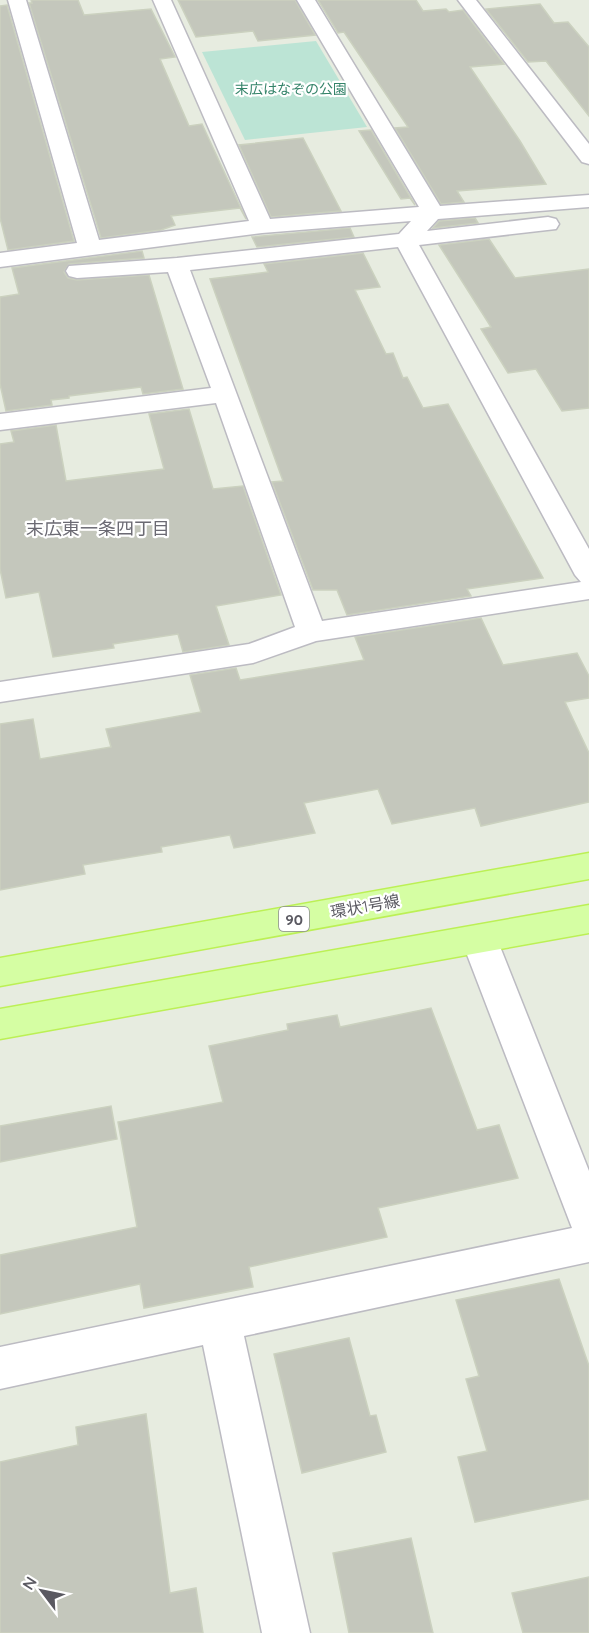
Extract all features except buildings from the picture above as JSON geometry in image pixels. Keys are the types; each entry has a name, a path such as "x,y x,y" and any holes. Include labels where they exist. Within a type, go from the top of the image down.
{"main road":[{"name":"環状1号線","path":"0,972 589,866"},
{"path":"0,1024 589,919"},
{"path":"213,933 224,984"}],"street":[{"path":"17,0 90,249"},
{"path":"162,0 262,226"},
{"path":"306,0 433,212"},
{"path":"467,0 589,158"},
{"path":"0,260 262,226 589,201"},
{"path":"405,240 433,212"},
{"path":"0,276 177,265 589,220"},
{"path":"405,240 589,575"},
{"path":"177,265 311,632"},
{"path":"0,422 226,394"},
{"path":"0,692 254,653 311,632 589,590"},
{"path":"479,939 589,1222"},
{"path":"0,1368 589,1243"},
{"path":"220,1322 286,1633"}],"green space":[{"name":"末広はなぞの公園","path":"316,41 367,127 245,140 202,52"}],"district":[{"name":"末広東一条四丁目","path":"98,528"}]}
